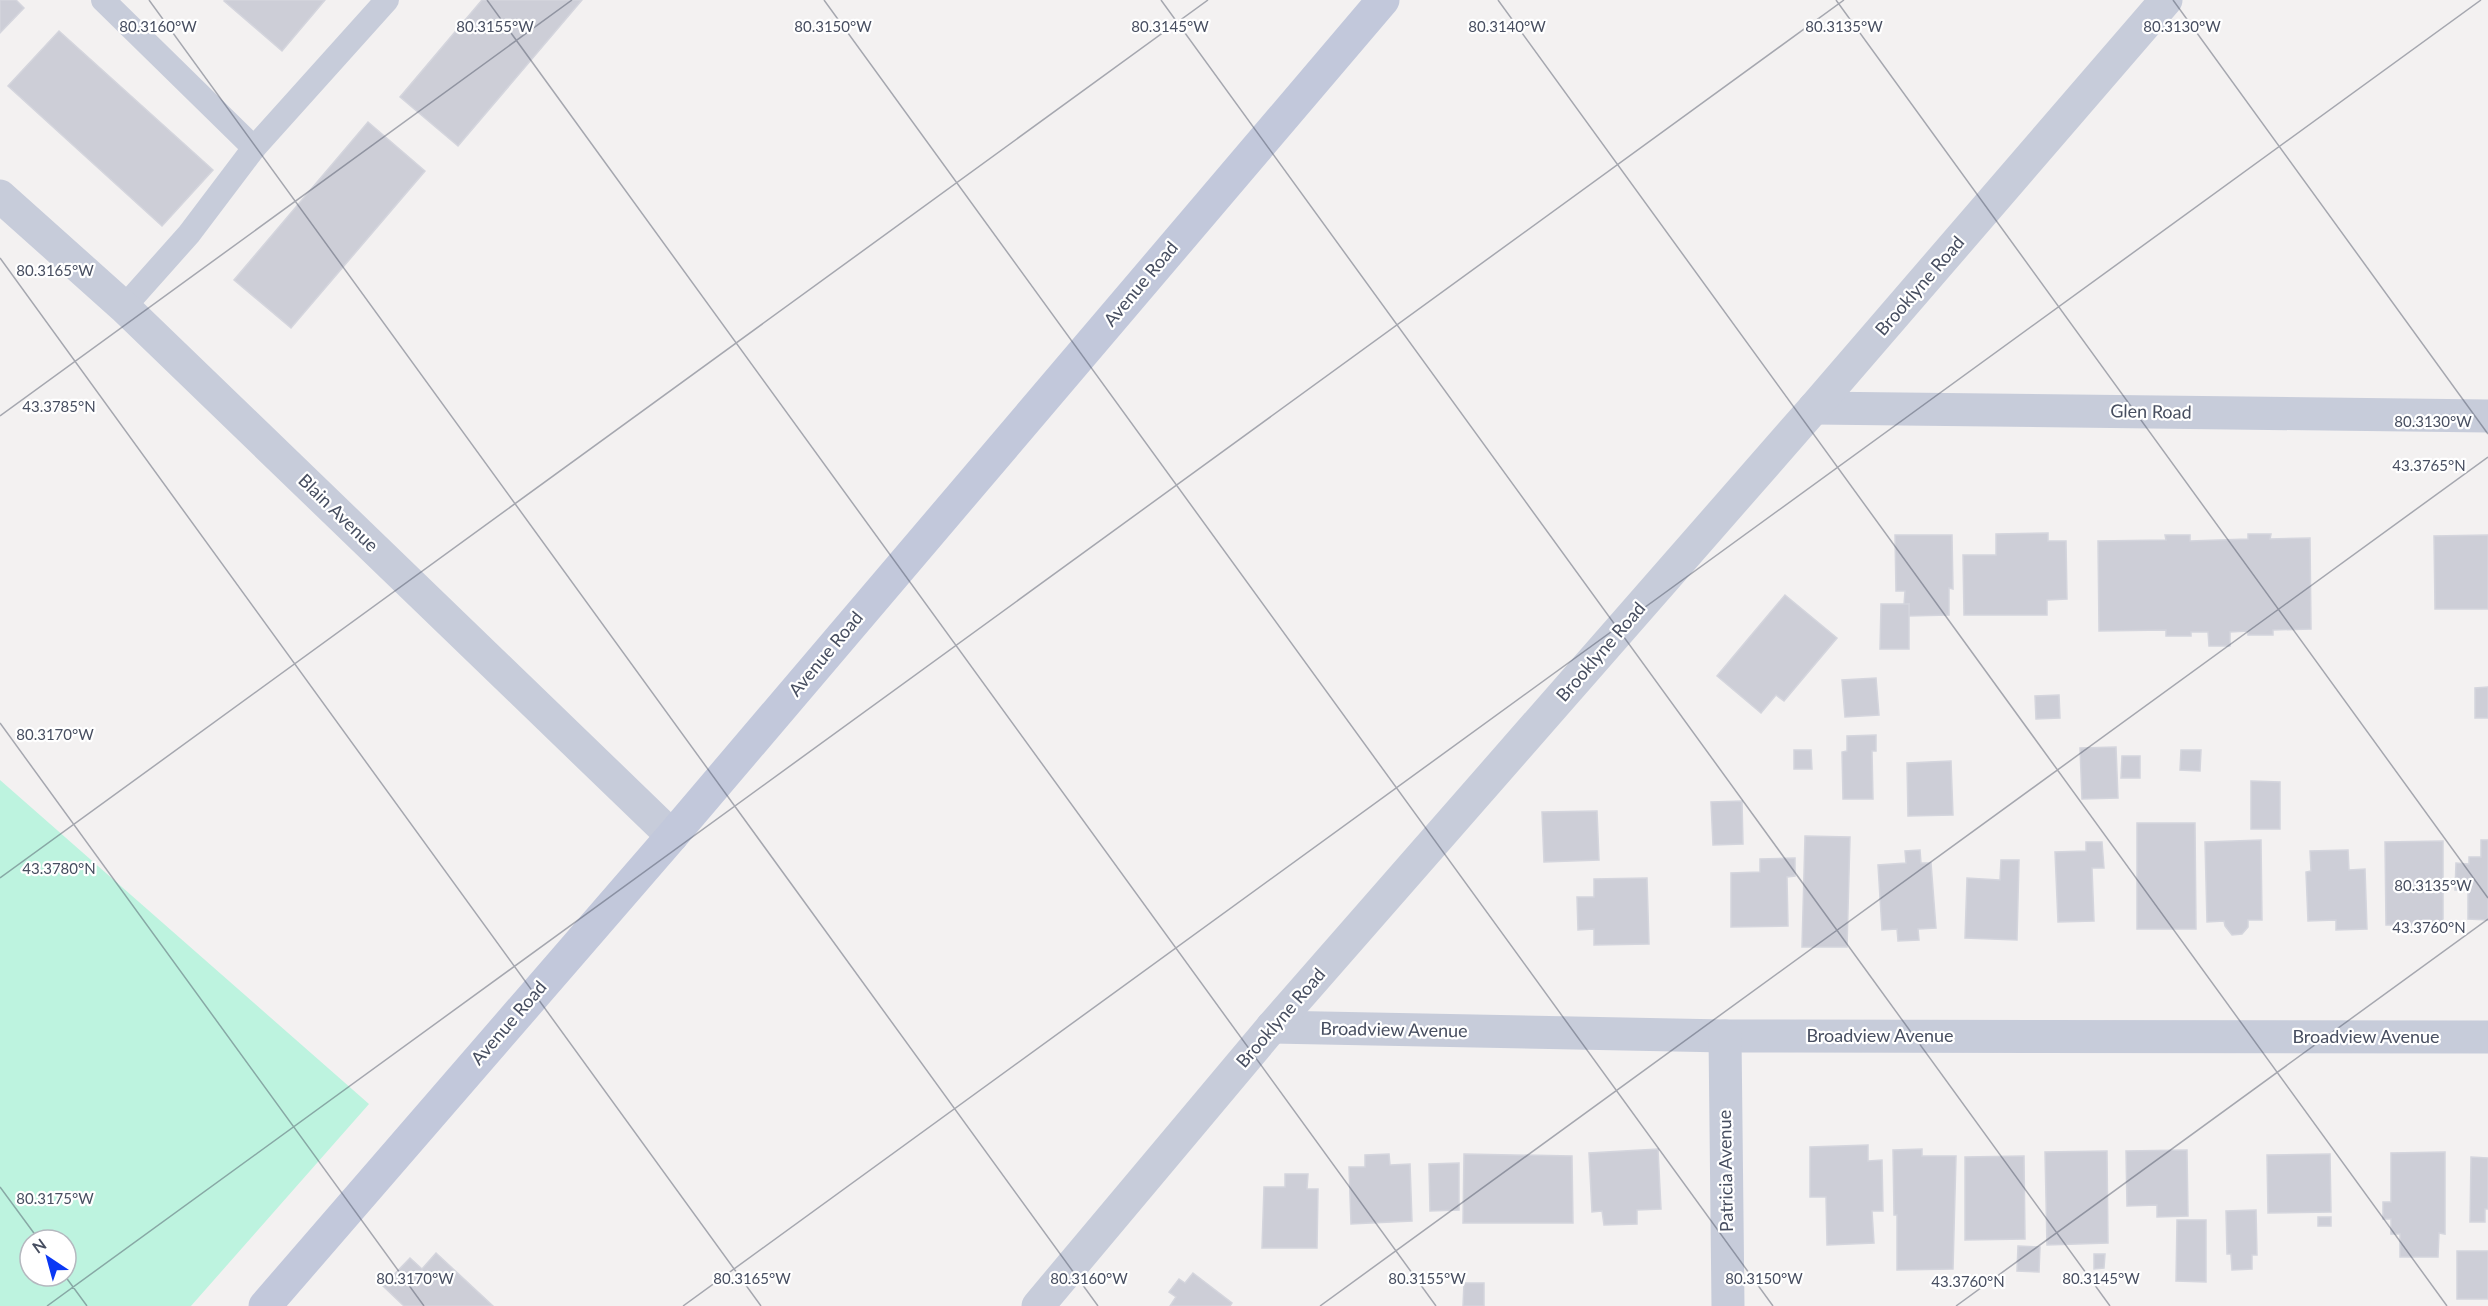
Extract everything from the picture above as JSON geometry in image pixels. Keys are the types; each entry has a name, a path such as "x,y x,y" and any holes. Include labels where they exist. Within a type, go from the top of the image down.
{"street":[{"name":"Avenue Road","path":"265,1306 672,836 1383,0"},
{"name":"Brooklyne Road","path":"1038,1306 1272,1028 1815,408 2166,0"},
{"name":"Blain Avenue","path":"0,196 124,307 672,836"},
{"name":"Glen Road","path":"1815,408 2488,416"},
{"name":"Broadview Avenue","path":"1272,1028 1725,1036 2488,1037"},
{"name":"Patricia Avenue","path":"1725,1036 1728,1306"}],"lane":[{"path":"103,0 254,148"},
{"path":"124,307 189,234 254,148 387,0"}],"green space":[{"path":"0,780 369,1104 191,1306 0,1306"}],"building":[{"path":"0,0 16,0 24,8 0,33"},
{"path":"225,0 325,0 282,51"},
{"path":"482,0 582,0 458,146 400,97"},
{"path":"59,31 213,170 162,226 8,86"},
{"path":"368,122 425,171 291,328 234,280"},
{"path":"2048,533 2048,541 2066,541 2067,599 2047,600 2047,615 1964,615 1963,555 1996,555 1996,534"},
{"path":"2248,534 2271,534 2270,539 2310,538 2311,629 2273,630 2273,635 2248,635 2248,631 2230,632 2230,646 2209,646 2208,632 2191,632 2191,636 2166,636 2166,630 2099,631 2098,541 2166,540 2165,535 2190,535 2190,541 2248,539"},
{"path":"1895,535 1952,535 1953,589 1949,588 1949,615 1909,616 1909,604 1904,605 1905,591 1896,591"},
{"path":"2488,535 2488,609 2435,609 2434,536"},
{"path":"1785,595 1837,638 1784,701 1776,695 1761,713 1717,676"},
{"path":"1881,604 1909,604 1909,649 1880,649"},
{"path":"1876,678 1879,715 1845,717 1842,680"},
{"path":"2488,687 2488,718 2475,718 2475,688"},
{"path":"2059,695 2060,718 2036,719 2035,696"},
{"path":"1876,735 1876,751 1872,751 1873,799 1843,799 1842,752 1847,751 1847,736"},
{"path":"2116,747 2118,798 2082,799 2080,748"},
{"path":"1794,750 1811,750 1812,769 1794,769"},
{"path":"2181,750 2201,750 2200,771 2180,770"},
{"path":"2122,756 2140,756 2140,778 2121,778"},
{"path":"1951,761 1953,815 1908,816 1907,763"},
{"path":"2251,781 2280,782 2280,829 2251,829"},
{"path":"1742,801 1743,844 1713,845 1711,802"},
{"path":"1597,811 1599,860 1544,862 1542,812"},
{"path":"2137,823 2195,823 2196,929 2137,929"},
{"path":"1805,836 1850,837 1847,947 1802,947"},
{"path":"2261,840 2262,920 2248,920 2248,927 2242,934 2232,935 2224,921 2207,922 2205,842"},
{"path":"2481,840 2488,840 2488,920 2468,919 2468,890 2455,890 2456,863 2469,864 2469,857 2481,857"},
{"path":"2443,841 2443,925 2386,925 2385,842"},
{"path":"2086,842 2102,842 2104,868 2092,868 2094,921 2058,922 2055,852 2086,851"},
{"path":"1920,850 1921,863 1931,863 1936,928 1918,929 1919,940 1898,941 1897,929 1882,930 1878,865 1906,863 1905,851"},
{"path":"2348,850 2349,870 2365,869 2367,929 2336,930 2336,920 2308,921 2306,872 2311,871 2310,851"},
{"path":"1795,858 1795,876 1787,877 1788,926 1731,927 1731,873 1760,872 1760,859"},
{"path":"2001,860 2019,860 2017,940 1965,938 1967,878 2000,880"},
{"path":"1647,878 1649,944 1594,945 1594,929 1578,930 1577,897 1594,897 1594,879"},
{"path":"1868,1145 1868,1161 1882,1160 1883,1211 1872,1211 1874,1243 1827,1245 1826,1197 1810,1197 1810,1147"},
{"path":"1658,1149 1661,1209 1637,1210 1637,1224 1604,1225 1602,1211 1592,1212 1589,1153"},
{"path":"1922,1149 1922,1156 1956,1156 1953,1269 1897,1270 1897,1215 1894,1215 1893,1150"},
{"path":"2187,1150 2188,1216 2157,1217 2157,1205 2127,1206 2126,1151"},
{"path":"2107,1151 2108,1243 2047,1245 2045,1152"},
{"path":"2445,1152 2445,1234 2439,1233 2438,1257 2400,1257 2400,1234 2391,1234 2391,1219 2383,1219 2383,1202 2391,1202 2391,1153"},
{"path":"1389,1154 1390,1165 1410,1164 1412,1221 1351,1224 1349,1167 1365,1167 1365,1155"},
{"path":"1464,1154 1572,1156 1573,1223 1463,1223"},
{"path":"2330,1154 2331,1212 2268,1213 2267,1155"},
{"path":"2024,1156 2025,1239 1965,1240 1965,1157"},
{"path":"2471,1157 2488,1158 2488,1209 2485,1209 2485,1222 2470,1222"},
{"path":"1459,1163 1459,1210 1430,1211 1429,1164"},
{"path":"1285,1174 1308,1174 1307,1189 1318,1189 1317,1248 1262,1248 1264,1187 1285,1187"},
{"path":"2256,1210 2257,1255 2252,1255 2252,1269 2232,1270 2231,1254 2227,1254 2226,1211"},
{"path":"2318,1217 2331,1217 2331,1226 2318,1226"},
{"path":"2177,1220 2206,1220 2206,1282 2176,1281"},
{"path":"2018,1246 2040,1247 2039,1272 2017,1271"},
{"path":"2457,1251 2488,1251 2488,1299 2457,1299"},
{"path":"436,1253 493,1306 404,1306 383,1286 410,1258 422,1269"},
{"path":"2094,1254 2105,1254 2104,1268 2094,1269"},
{"path":"1193,1273 1232,1303 1230,1306 1170,1306 1176,1297 1169,1292 1179,1279 1185,1283"},
{"path":"1464,1283 1484,1283 1484,1306 1463,1306"}]}
